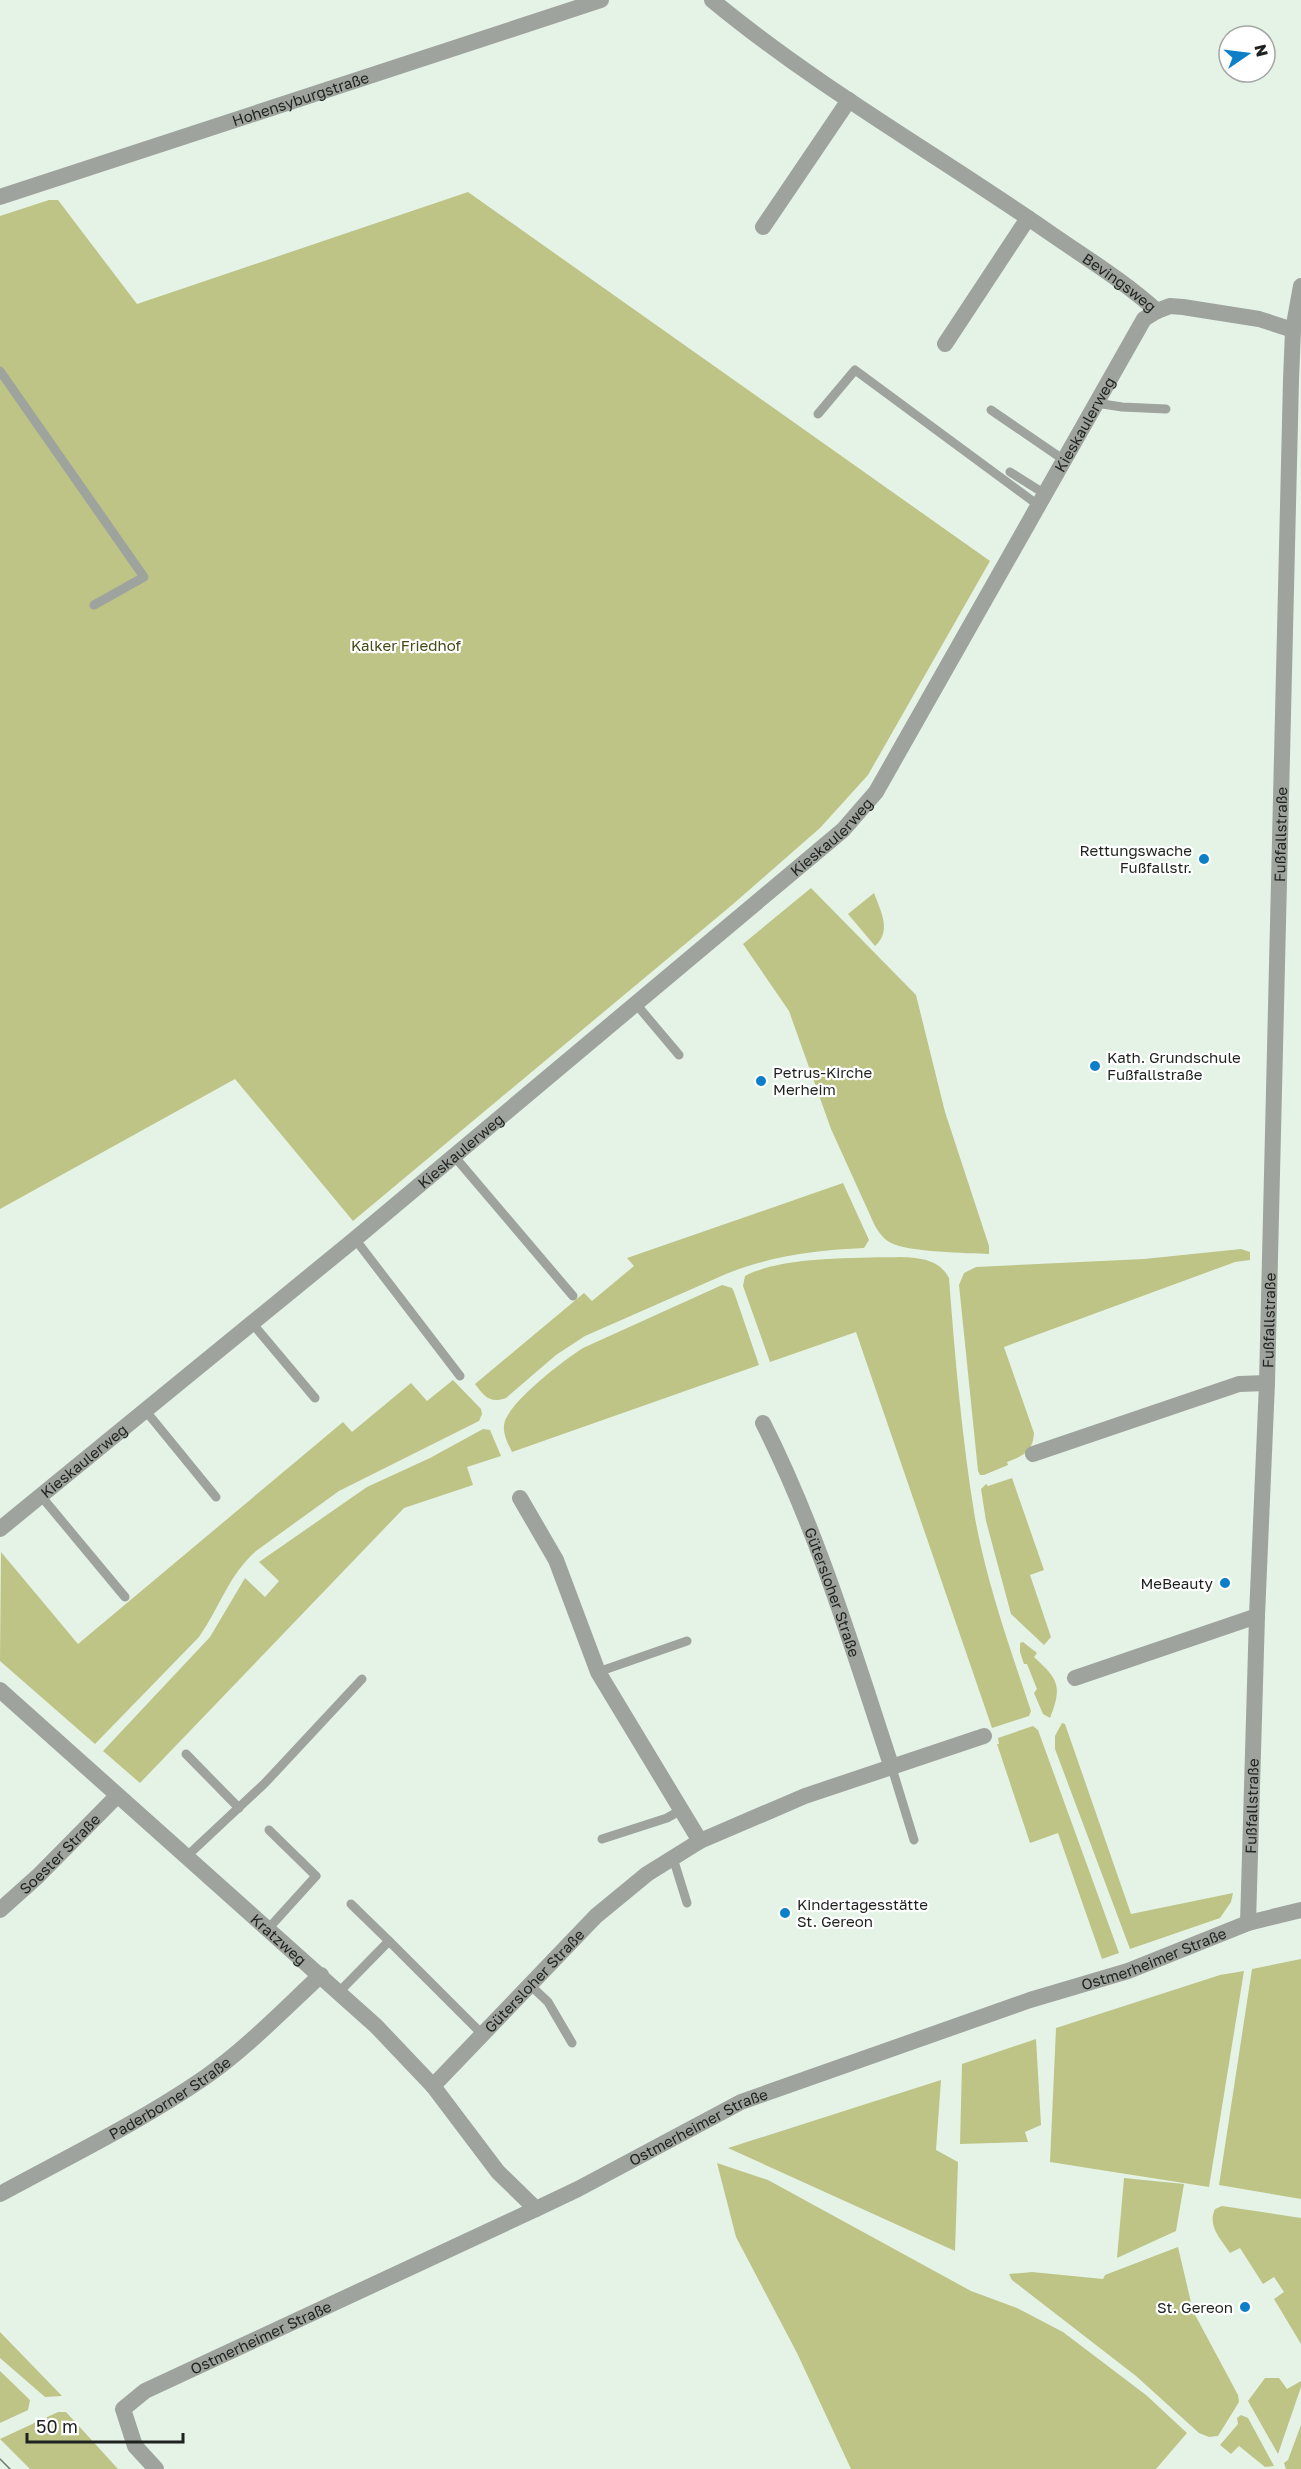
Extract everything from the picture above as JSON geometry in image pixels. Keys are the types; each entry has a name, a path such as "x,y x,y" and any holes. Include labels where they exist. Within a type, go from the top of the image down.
{"street":[{"name":"Hohensyburgstraße","path":"0,197 601,0"},
{"name":"Bevingsweg","path":"712,0 741,24 849,100 1028,218 1140,295 1157,310 1170,306 1183,307 1259,319 1293,330"},
{"path":"763,227 849,100"},
{"path":"945,344 1028,218"},
{"name":"Fußfallstraße","path":"1248,1923 1257,1616 1267,1383 1293,330 1301,286"},
{"name":"Kieskaulerweg","path":"0,1529 355,1239 843,830 876,792 1144,319 1157,310"},
{"name":"Fußfallstraße","path":"1033,1454 1239,1384 1267,1383"},
{"name":"Gütersloher Straße","path":"762,1423 783,1462 823,1560 891,1765"},
{"path":"520,1498 556,1560 598,1672 700,1841"},
{"path":"1075,1678 1257,1616"},
{"name":"Kratzweg","path":"0,1690 376,2026 433,2086 498,2172 536,2209"},
{"name":"Gütersloher Straße","path":"433,2086 596,1916 639,1880 673,1858 700,1841 805,1796 891,1765 984,1736"},
{"name":"Soester Straße","path":"0,1910 38,1876 117,1796"},
{"name":"Ostmerheimer Straße","path":"156,2469 135,2446 123,2409 145,2391 578,2189 741,2102 1030,2000 1128,1971 1248,1923 1301,1910"},
{"name":"Paderborner Straße","path":"0,2194 152,2110 204,2078 262,2032 321,1975"}],"lane":[{"path":"818,414 855,370 1042,499"},
{"path":"0,371 144,577 94,605"},
{"path":"1096,403 1166,409"},
{"path":"991,410 1064,460"},
{"path":"1010,472 1042,499"},
{"path":"636,1004 679,1055"},
{"path":"454,1156 573,1296"},
{"path":"355,1239 460,1376"},
{"path":"252,1323 315,1398"},
{"path":"145,1410 216,1497"},
{"path":"40,1496 124,1597"},
{"path":"598,1672 687,1641"},
{"path":"186,1857 265,1784 363,1679"},
{"path":"186,1754 239,1808"},
{"path":"891,1765 914,1840"},
{"path":"602,1839 667,1818 681,1810"},
{"path":"268,1929 316,1876 269,1830"},
{"path":"673,1858 687,1903"},
{"path":"351,1904 483,2035"},
{"path":"339,1992 389,1941"},
{"path":"530,1985 549,2002 572,2043"}],"green space":[{"name":"Kalker Friedhof","path":"468,192 990,561 868,775 820,828 732,905 353,1221 235,1079 0,1209 0,216 49,200 58,200 137,304"},
{"path":"811,888 916,995 945,1112 989,1246 989,1254 939,1252 899,1246 886,1240 875,1226 831,1129 789,1011 743,944"},
{"path":"874,893 882,914 884,928 875,946 848,914"},
{"path":"843,1183 869,1240 864,1248 794,1255 726,1274 585,1336 556,1355 506,1398 496,1400 488,1398 475,1384 584,1293 592,1301 634,1266 627,1258"},
{"path":"1241,1249 1250,1252 1250,1260 1235,1262 1004,1347 1034,1433 1032,1445 1018,1458 1007,1462 1008,1465 980,1475 959,1285 964,1273 976,1267 1144,1259"},
{"path":"901,1257 934,1263 949,1278 959,1398 975,1518 992,1591 1031,1711 1029,1716 992,1728 856,1332 770,1362 743,1286 745,1276 761,1269 800,1261"},
{"path":"722,1285 732,1288 734,1292 759,1365 512,1452 504,1432 507,1416 525,1395 550,1372 583,1348"},
{"path":"453,1380 481,1409 482,1414 479,1421 339,1491 256,1551 231,1581 199,1637 95,1744 0,1661 1,1552 78,1644 343,1422 352,1432 411,1383 427,1401"},
{"path":"483,1429 490,1430 501,1456 467,1467 473,1485 404,1508 140,1783 103,1751 210,1637 245,1578 265,1597 279,1581 259,1562 367,1487 430,1458"},
{"path":"1012,1478 1044,1570 1030,1575 1051,1637 1044,1645 1011,1614 986,1521 981,1489 986,1484 988,1486"},
{"path":"1023,1642 1037,1653 1034,1657 1048,1671 1056,1684 1056,1698 1050,1718 1043,1714 1034,1693 1037,1689 1020,1652 1020,1643"},
{"path":"1062,1723 1065,1724 1131,1914 1233,1893 1231,1902 1220,1918 1130,1949 1055,1749 1055,1736"},
{"path":"1033,1726 1038,1730 1119,1953 1102,1959 1058,1833 1030,1843 997,1744 999,1744 998,1738"},
{"path":"1301,1959 1301,2199 1219,2185 1252,1969"},
{"path":"1244,1971 1209,2187 1050,2162 1056,2028 1220,1975"},
{"path":"1036,2039 1041,2125 1025,2132 1028,2142 960,2144 962,2064"},
{"path":"941,2080 936,2150 958,2162 955,2251 728,2148"},
{"path":"717,2163 768,2180 971,2291 1017,2308 1063,2332 1146,2395 1187,2433 1156,2469 851,2469 797,2353 736,2237"},
{"path":"1124,2178 1184,2184 1176,2231 1117,2258"},
{"path":"1222,2206 1301,2218 1301,2344 1274,2299 1284,2292 1274,2277 1263,2284 1240,2248 1230,2253 1216,2232 1213,2215 1215,2209"},
{"path":"1178,2247 1193,2311 1238,2395 1239,2402 1218,2436 1209,2437 1199,2433 1136,2376 1012,2280 1009,2274 1032,2272 1103,2279 1105,2275"},
{"path":"0,2332 62,2396 45,2397 0,2358"},
{"path":"0,2371 30,2400 28,2410 0,2423"},
{"path":"1265,2378 1279,2378 1287,2389 1301,2381 1301,2387 1278,2454 1248,2401"},
{"path":"58,2412 66,2412 118,2469 30,2469 0,2439"},
{"path":"1241,2415 1248,2418 1274,2466 1265,2467 1239,2446 1231,2454 1220,2445 1238,2424 1237,2418"},
{"path":"1301,2425 1301,2469 1286,2469 1284,2463 1288,2460"}],"tram line":[{"path":"0,2459 10,2469"}],"place":[{"name":"Rettungswache Fußfallstr.","path":"1204,859"},
{"name":"Kath. Grundschule Fußfallstraße","path":"1095,1066"},
{"name":"Petrus-Kirche Merheim","path":"761,1081"},
{"name":"MeBeauty","path":"1225,1583"},
{"name":"Kindertagesstätte St. Gereon","path":"785,1913"},
{"name":"St. Gereon","path":"1245,2307"}]}
